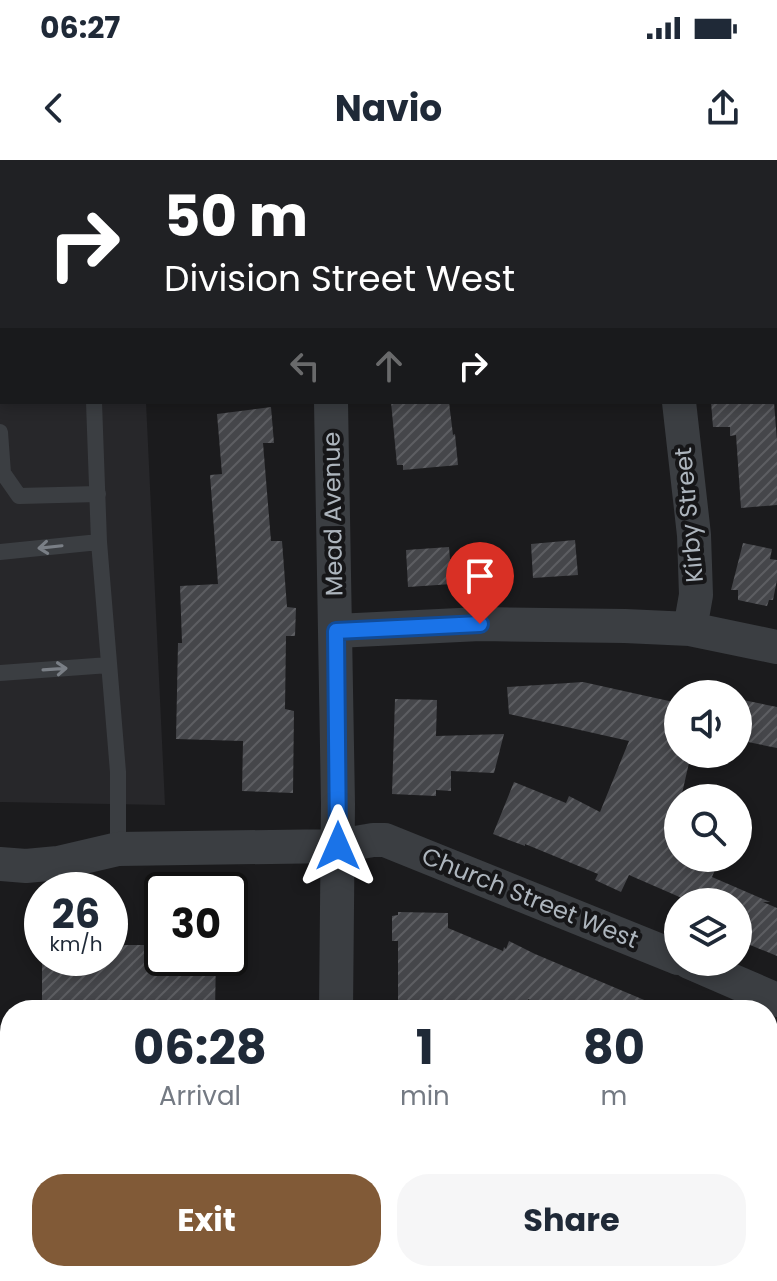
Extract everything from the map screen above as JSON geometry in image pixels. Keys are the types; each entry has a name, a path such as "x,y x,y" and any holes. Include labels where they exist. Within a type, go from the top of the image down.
{"street":[{"name":"Mead Avenue","path":"331,404 338,846 336,1000"},
{"name":"Kirby Street","path":"679,404 694,535 696,595 690,629"},
{"path":"336,631 480,624 690,629 777,647"},
{"name":"Church Street West","path":"0,864 26,866 58,863 118,849 338,846 385,840 664,952"},
{"path":"721,976 777,1000"}],"lane":[{"path":"94,404 99,542 118,772 118,849"},
{"path":"0,432 3,473 19,496 98,494"},
{"path":"0,552 99,542"},
{"path":"0,673 109,665"}],"shaded area":[{"path":"0,404 146,404 165,805 0,802"}],"building":[{"path":"391,404 449,404 458,465 403,470 403,465 397,465"},
{"path":"711,404 774,404 777,505 741,508 736,435 730,436 730,427 713,427"},
{"path":"271,407 274,443 263,443 271,541 282,541 287,607 296,608 295,636 286,636 285,709 294,711 293,793 242,791 243,741 176,739 178,643 182,643 180,586 218,584 210,475 222,474 217,414"},
{"path":"575,540 578,575 533,578 531,544"},
{"path":"743,543 772,549 770,559 777,560 773,600 769,600 767,606 738,600 738,590 731,590"},
{"path":"449,547 450,559 469,558 471,581 408,587 406,550"},
{"path":"583,682 664,700 664,768 688,768 684,784 664,784 664,872 714,872 712,877 738,888 664,890 629,875 621,892 595,880 598,874 493,834 514,782 566,803 569,796 600,812 629,741 509,714 507,687"},
{"path":"395,699 437,700 436,736 504,734 494,773 451,771 451,791 436,790 436,796 392,794"},
{"path":"752,702 777,707 777,748 752,743"},
{"path":"752,894 777,908 777,956 752,946"},
{"path":"398,912 448,913 448,928 503,951 509,941 644,1000 398,1000 398,941 392,941 392,916 398,915"},
{"path":"128,945 144,945 144,976 216,976 215,1000 42,1000 42,976 128,976"}],"route":[{"path":"338,846 336,631 480,624"}]}
